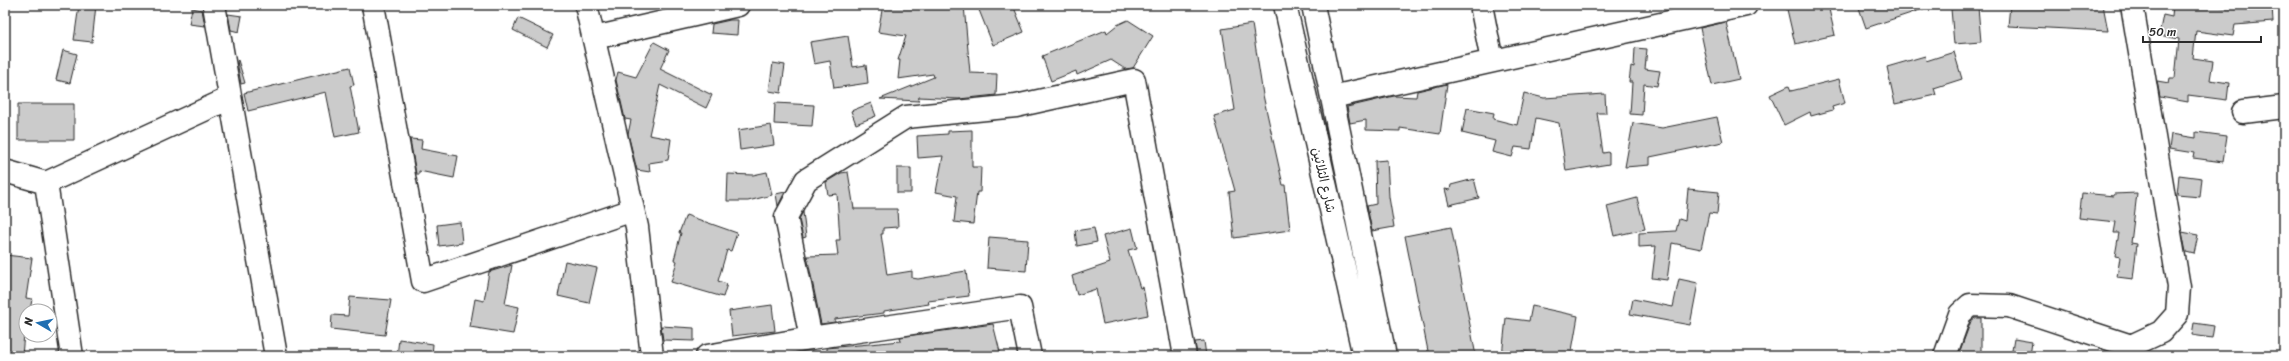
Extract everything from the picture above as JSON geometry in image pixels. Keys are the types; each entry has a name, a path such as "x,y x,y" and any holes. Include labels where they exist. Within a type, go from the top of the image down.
{"street":[{"path":"214,5 276,356"},
{"path":"373,5 423,281 633,210"},
{"path":"586,5 637,228 652,356"},
{"path":"594,38 735,5"},
{"name":"شارع الثلاثين","path":"1285,5 1364,356"},
{"name":"شارع الثلاثين","path":"1313,5 1385,356"},
{"path":"1481,5 1492,61"},
{"path":"1332,97 1746,5"},
{"path":"1945,356 1960,314 1970,305 2009,306 2131,351 2161,332 2177,314 2179,287 2132,5"},
{"path":"810,338 786,218 806,180 906,117 1016,106 1134,80 1185,356"},
{"path":"5,171 46,184 230,98"},
{"path":"2243,112 2284,107"},
{"path":"46,184 72,356"},
{"path":"707,356 810,338 1020,308 1030,356"}],"building":[{"path":"79,5 96,5 92,42 74,40"},
{"path":"883,5 964,5 970,73 997,74 996,95 959,99 919,97 918,101 880,99 934,77 933,74 898,79 900,60 898,60 906,36 878,32"},
{"path":"977,5 1013,5 1024,32 993,45"},
{"path":"1786,5 1828,5 1835,35 1795,44"},
{"path":"1858,5 1928,5 1929,7 1866,28"},
{"path":"2010,5 2103,5 2108,31 2008,26"},
{"path":"2173,5 2210,5 2236,9 2236,5 2272,5 2273,22 2235,25 2233,36 2196,31 2193,58 2213,61 2210,80 2229,83 2227,100 2188,95 2188,102 2160,97 2157,81 2169,83 2170,78 2175,78 2179,39 2159,35 2163,15 2172,17"},
{"path":"1978,7 1981,42 1954,44 1951,9"},
{"path":"192,8 202,10 205,26 189,24"},
{"path":"228,14 242,16 239,32 231,30"},
{"path":"518,18 553,35 547,47 513,30"},
{"path":"730,20 738,20 737,35 711,33 712,24"},
{"path":"1128,20 1153,36 1133,68 1125,69 1111,60 1077,75 1076,71 1051,81 1042,56 1106,30 1107,33 1117,25"},
{"path":"1726,22 1739,79 1712,85 1700,28"},
{"path":"1252,24 1263,95 1283,185 1285,185 1290,230 1234,238 1229,192 1235,191 1214,116 1235,110 1222,29"},
{"path":"848,36 853,67 866,65 868,83 834,88 830,61 814,64 810,42"},
{"path":"654,42 669,50 660,69 712,95 706,108 660,85 649,135 671,139 668,160 649,163 650,172 637,170 628,134 631,120 625,119 616,80 618,72 636,77"},
{"path":"1635,48 1647,49 1645,69 1660,71 1657,86 1644,84 1642,115 1630,114 1632,82 1629,82 1631,66 1634,67"},
{"path":"63,50 77,54 70,83 56,80"},
{"path":"1954,52 1962,79 1934,88 1936,95 1895,104 1887,67 1925,56 1926,61"},
{"path":"238,60 245,83 241,84 237,61"},
{"path":"773,63 785,65 781,93 769,91"},
{"path":"350,67 354,85 350,86 359,132 335,137 326,92 248,111 244,93"},
{"path":"1839,79 1845,103 1832,107 1833,110 1811,116 1810,112 1784,125 1770,95 1789,86 1791,91"},
{"path":"1447,84 1440,134 1400,128 1400,131 1366,130 1366,120 1350,123 1347,107 1394,96 1416,97 1417,91"},
{"path":"1524,93 1544,98 1605,94 1606,113 1597,113 1603,153 1609,152 1609,164 1566,171 1559,123 1536,118 1531,149 1515,147 1512,157 1492,152 1495,141 1462,133 1467,108 1494,113 1493,119 1517,125"},
{"path":"775,103 814,105 812,126 774,124"},
{"path":"871,103 876,116 856,124 851,111"},
{"path":"18,104 74,104 74,140 18,140"},
{"path":"1717,117 1723,142 1650,157 1650,165 1625,167 1633,123 1662,128"},
{"path":"771,125 774,145 740,150 738,130"},
{"path":"972,130 972,167 981,167 980,192 977,192 973,224 954,222 957,196 936,192 943,156 918,158 917,136 948,134 948,131"},
{"path":"2196,132 2227,136 2223,162 2193,158 2194,153 2169,149 2171,134 2196,138"},
{"path":"410,139 422,140 421,149 458,156 454,178 419,171 419,174 416,174"},
{"path":"1387,160 1389,197 1394,227 1372,231 1367,206 1376,204 1375,161"},
{"path":"897,168 911,168 911,193 897,193"},
{"path":"767,172 772,195 748,201 727,201 728,174 753,175"},
{"path":"848,172 854,209 897,209 898,227 883,228 883,234 881,234 887,275 912,271 912,278 918,279 966,271 969,296 928,301 929,304 884,311 884,313 835,319 835,322 821,324 807,256 838,255 836,240 840,240 837,194 828,195 826,182 841,173"},
{"path":"2179,175 2202,178 2200,197 2177,195"},
{"path":"1474,179 1479,198 1449,205 1445,189 1450,190 1451,185"},
{"path":"1688,189 1719,192 1717,214 1709,213 1701,249 1672,243 1667,280 1652,278 1656,246 1639,247 1639,233 1676,231 1679,219 1685,221"},
{"path":"785,192 778,206 776,194"},
{"path":"2082,193 2114,196 2114,194 2137,193 2131,243 2137,244 2133,279 2117,277 2120,257 2115,256 2119,233 2114,233 2116,222 2079,218"},
{"path":"1637,198 1645,229 1614,236 1607,206"},
{"path":"803,212 806,237 803,238 799,219"},
{"path":"686,215 737,233 731,251 727,250 718,281 727,284 723,297 671,282 677,261 674,260 681,233 679,233"},
{"path":"460,222 462,243 439,246 437,225"},
{"path":"1451,227 1476,356 1429,356 1405,236"},
{"path":"1094,228 1097,242 1077,246 1075,231"},
{"path":"1132,228 1137,248 1128,250 1140,288 1143,287 1148,315 1103,324 1096,289 1077,295 1072,276 1110,263 1103,236"},
{"path":"2182,232 2198,235 2194,254 2186,252"},
{"path":"989,237 1028,240 1026,271 987,268"},
{"path":"5,255 32,258 26,298 32,299 31,303 18,303 18,343 23,343 22,356 5,356 7,327 5,327"},
{"path":"565,261 597,268 589,303 558,296"},
{"path":"512,265 505,304 519,307 513,334 470,327 475,299 484,301 489,272"},
{"path":"1679,279 1698,283 1690,325 1630,314 1633,299 1673,307"},
{"path":"350,297 391,300 385,335 331,329 332,315 348,316"},
{"path":"772,305 775,331 732,336 729,311"},
{"path":"1532,306 1578,316 1571,356 1555,356 1522,351 1521,356 1502,356 1506,318 1529,321"},
{"path":"1975,318 1981,318 1981,356 1958,356 1971,321"},
{"path":"2194,323 2214,326 2212,338 2192,335"},
{"path":"993,324 1001,356 827,356 827,348 901,341 900,337"},
{"path":"661,326 694,328 694,341 663,340"},
{"path":"399,339 433,344 432,356 397,356"},
{"path":"2014,339 2032,342 2030,356 2011,356"},
{"path":"1204,341 1206,356 1197,356 1195,342"}]}
